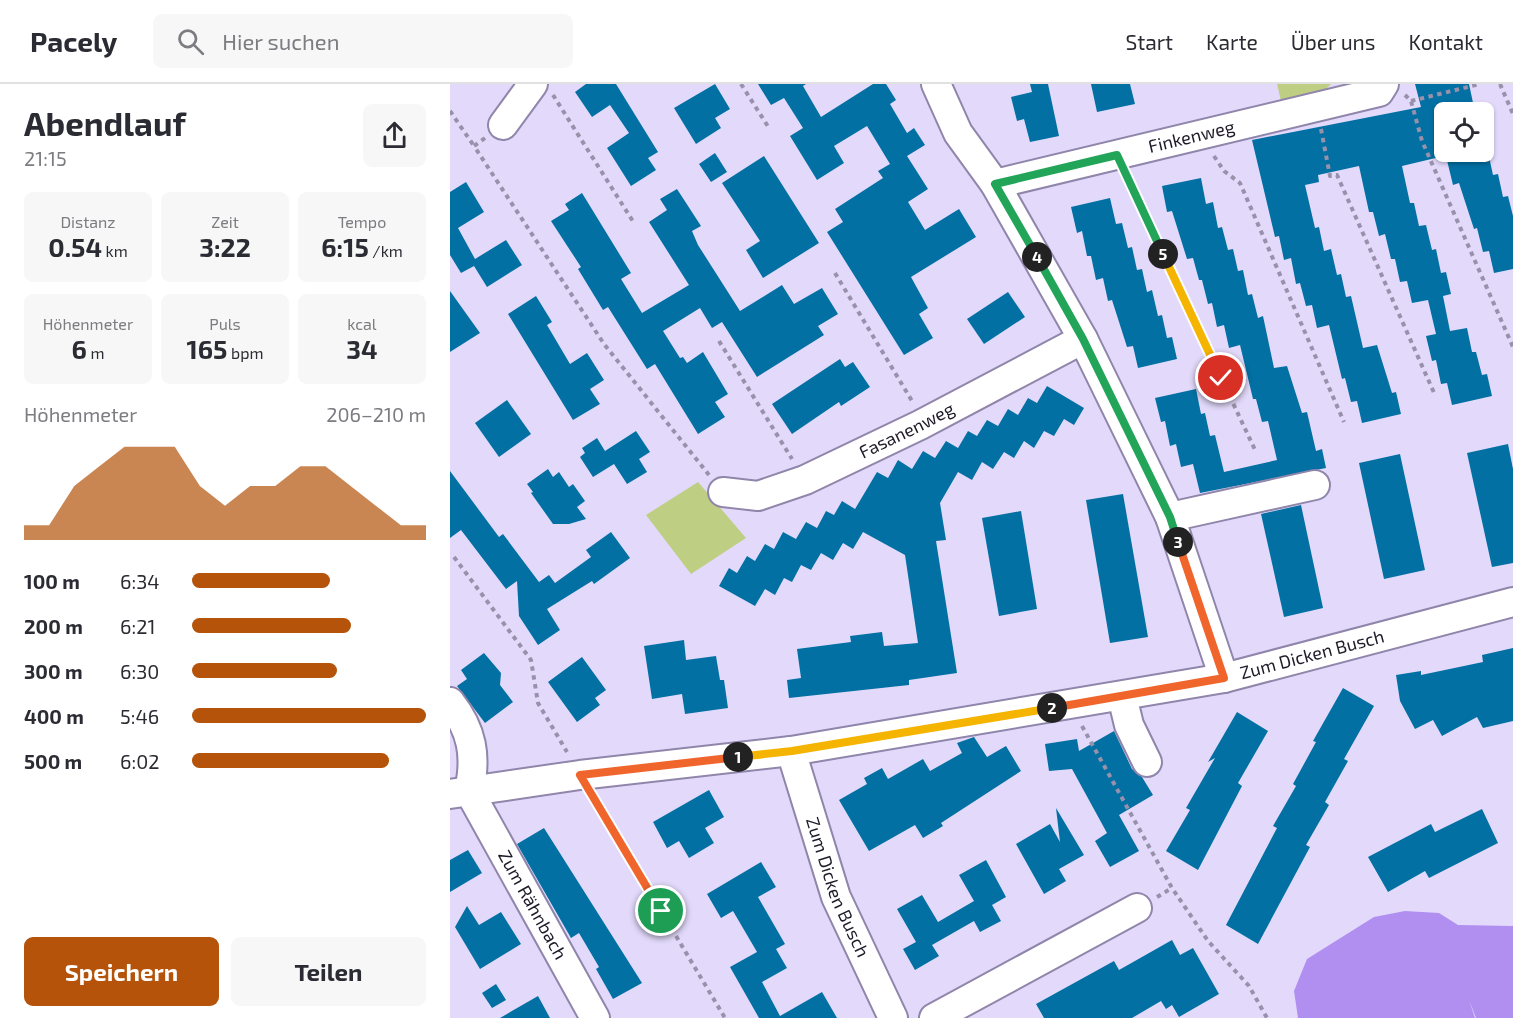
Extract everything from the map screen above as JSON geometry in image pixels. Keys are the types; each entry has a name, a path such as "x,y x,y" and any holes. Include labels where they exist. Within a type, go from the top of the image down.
{"street":[{"path":"936,84 958,133 995,184 1083,339 1170,517 1224,678"},
{"name":"Finkenweg","path":"995,184 1317,108 1392,87"},
{"path":"503,125 543,89"},
{"name":"Fasanenweg","path":"723,492 758,496 805,480 925,423 1083,339"},
{"path":"1170,517 1315,485"},
{"name":"Zum Dicken Busch","path":"459,792 580,775 792,751 1224,678 1513,602"},
{"path":"1122,696 1129,725 1147,762"},
{"path":"450,702 465,721 475,767 459,792"},
{"name":"Zum Dicken Busch","path":"792,751 836,897 893,1018"},
{"name":"Zum Rähnbach","path":"459,792 595,1018"},
{"path":"934,1018 1137,908"}],"path":[{"path":"741,84 768,128"},
{"path":"1411,101 1480,84"},
{"path":"1500,84 1513,114"},
{"path":"1392,87 1411,101 1422,141 1513,347"},
{"path":"543,89 634,223"},
{"path":"1317,108 1330,176 1337,175 1435,395"},
{"path":"450,111 604,344 723,492"},
{"path":"474,146 503,125"},
{"path":"1206,134 1215,161 1232,179 1240,183 1344,422"},
{"path":"1117,155 1256,452"},
{"path":"836,273 925,423"},
{"path":"719,341 805,480"},
{"path":"454,557 531,660 538,703 725,1018"},
{"path":"1071,705 1172,888 1208,941 1249,986 1267,1018"}],"green space":[{"path":"1277,84 1331,84 1324,91 1281,101"},
{"path":"698,482 746,538 691,574 646,515"}],"shaded area":[{"path":"1405,911 1439,913 1458,925 1513,926 1513,1018 1476,1018 1469,1000 1475,1018 1298,1018 1294,991 1307,959 1374,917"}],"building":[{"path":"586,84 616,84 658,152 648,158 656,170 631,186 607,148 629,133 610,105 592,117 575,92"},
{"path":"715,84 730,109 715,118 721,128 696,144 674,108"},
{"path":"758,84 806,84 803,86 821,117 873,84 886,84 896,100 890,104 907,133 914,128 925,145 907,156 928,189 908,202 925,230 959,209 976,237 911,277 928,308 919,314 933,338 904,355 827,232 843,222 835,209 883,178 878,171 890,164 867,126 834,146 844,163 817,180 790,136 803,128 784,98 771,105"},
{"path":"1030,84 1048,84 1059,136 1030,142 1024,119 1017,121 1011,97 1032,92"},
{"path":"1091,84 1130,84 1135,104 1097,112"},
{"path":"1415,84 1469,84 1473,102 1434,102 1434,158 1402,166 1410,203 1414,203 1419,226 1426,225 1432,250 1436,249 1441,273 1446,272 1451,294 1443,296 1450,331 1467,328 1472,352 1476,352 1482,375 1487,374 1492,396 1452,405 1447,383 1441,384 1436,360 1432,361 1426,336 1436,334 1428,300 1412,303 1407,281 1400,282 1395,259 1391,259 1385,234 1379,236 1373,212 1369,212 1359,166 1318,175 1319,182 1305,185 1315,228 1319,227 1324,251 1331,249 1337,275 1341,274 1346,297 1351,296 1363,348 1377,345 1392,393 1396,392 1401,414 1362,423 1357,401 1351,402 1345,378 1342,379 1329,325 1317,328 1312,305 1306,306 1300,283 1296,284 1291,258 1284,260 1279,236 1275,237 1252,140 1421,107"},
{"path":"715,153 727,172 711,182 699,164"},
{"path":"764,156 819,243 763,278 746,250 760,241 722,183"},
{"path":"1447,162 1490,162 1493,175 1498,174 1503,197 1508,196 1513,216 1513,269 1494,273 1489,251 1483,252 1477,228 1474,229 1459,183 1453,185"},
{"path":"1201,178 1206,204 1213,202 1218,228 1222,227 1228,250 1233,249 1238,271 1243,270 1248,295 1252,294 1258,318 1263,316 1274,368 1287,366 1302,413 1307,412 1316,451 1322,449 1326,468 1200,493 1193,464 1181,467 1176,444 1170,446 1165,421 1161,422 1155,398 1196,389 1201,414 1205,413 1210,436 1215,435 1224,472 1277,460 1268,421 1262,422 1256,399 1253,399 1240,345 1229,348 1224,325 1217,327 1212,303 1208,304 1193,258 1187,259 1172,211 1167,212 1162,186"},
{"path":"466,182 484,212 458,228 475,259 506,240 522,265 487,287 474,266 461,273 450,255 450,192"},
{"path":"677,189 701,226 692,231 698,245 740,311 782,285 794,304 822,288 838,314 818,326 824,335 757,377 722,322 712,328 700,308 663,331 680,358 683,357 687,363 703,352 728,394 715,402 725,417 698,434 655,364 647,369 608,307 603,310 578,269 581,267 551,221 569,210 565,204 582,193 631,273 621,279 642,313 689,285 649,222 667,210 660,199"},
{"path":"1110,198 1116,224 1122,223 1128,248 1132,247 1137,270 1142,269 1147,292 1152,290 1158,316 1162,315 1167,338 1172,337 1177,359 1138,368 1133,346 1127,347 1112,300 1108,301 1103,278 1096,280 1091,256 1087,256 1082,231 1077,233 1071,207"},
{"path":"450,291 480,333 450,352"},
{"path":"1008,292 1025,317 984,344 967,319"},
{"path":"536,296 552,322 547,325 570,364 587,353 604,380 590,389 600,404 573,420 508,314"},
{"path":"840,359 845,367 853,362 870,387 841,406 839,402 792,434 772,404"},
{"path":"1047,386 1084,408 1074,425 1064,419 1054,436 1044,431 1034,448 1024,441 1014,458 1004,452 993,469 982,462 972,480 958,472 940,503 946,540 936,541 957,673 909,680 909,685 789,698 787,680 801,678 797,649 851,642 850,636 882,632 884,646 918,643 905,555 863,532 853,549 843,543 833,560 821,553 811,570 801,565 792,582 784,578 775,595 765,589 755,606 719,586 729,568 737,573 747,556 755,561 765,544 774,549 783,532 796,539 806,522 817,528 826,511 834,515 842,501 855,509 877,472 888,478 898,460 912,469 923,451 935,458 946,441 958,448 968,431 977,436 987,420 998,426 1008,409 1018,415 1028,398 1037,403"},
{"path":"507,400 531,434 499,457 475,423"},
{"path":"636,431 650,452 639,459 647,472 627,484 614,464 593,477 580,457 585,453 582,448 597,438 605,451"},
{"path":"1508,444 1513,469 1513,563 1492,567 1467,453"},
{"path":"1400,454 1425,570 1384,579 1359,463"},
{"path":"548,469 553,477 559,472 569,487 573,484 585,501 577,507 586,519 569,524 553,524 527,484"},
{"path":"450,471 499,537 503,534 539,582 549,575 555,583 591,557 586,550 611,532 630,558 594,584 592,581 547,609 560,630 538,645 519,616 517,581 506,589 461,530 450,538"},
{"path":"1123,494 1148,637 1110,643 1086,500"},
{"path":"1301,505 1323,608 1284,617 1261,514"},
{"path":"1021,511 1037,609 999,616 982,518"},
{"path":"684,640 686,660 716,656 720,680 724,680 728,708 685,714 682,694 652,699 644,646"},
{"path":"1513,648 1513,721 1483,728 1477,717 1442,736 1433,720 1415,729 1400,701 1396,675 1421,671 1421,675 1483,662 1482,655"},
{"path":"484,653 501,673 500,685 513,702 485,723 457,686 467,679 461,670"},
{"path":"582,657 606,690 595,698 600,705 577,722 548,682"},
{"path":"1343,688 1374,706 1344,759 1348,761 1325,802 1329,805 1306,845 1310,847 1258,944 1226,925 1277,828 1273,826 1296,786 1293,784 1316,742 1313,741"},
{"path":"1237,712 1268,731 1238,783 1242,786 1198,870 1166,851 1190,810 1186,808 1215,758 1208,762"},
{"path":"1114,731 1132,769 1142,777 1153,795 1119,815 1139,851 1110,867 1095,841 1107,833 1072,769 1049,771 1045,744 1077,739 1079,751"},
{"path":"974,737 987,757 1006,746 1021,771 941,823 943,826 923,838 915,825 869,851 839,800 867,784 864,778 882,768 888,779 923,759 930,771 962,753 957,743"},
{"path":"709,790 724,817 705,828 714,843 689,858 679,841 667,848 653,822"},
{"path":"1056,808 1084,855 1059,869 1066,881 1044,894 1016,844 1050,824 1060,842"},
{"path":"1482,809 1498,843 1429,878 1425,871 1388,892 1368,857 1431,824 1435,832"},
{"path":"544,828 642,983 613,999 596,969 599,967 579,933 571,938 517,844"},
{"path":"468,850 482,873 450,892 450,860"},
{"path":"986,860 1006,897 992,905 1001,921 980,932 974,921 932,945 939,956 915,970 903,949 916,942 897,909 922,895 938,922 974,901 959,875"},
{"path":"761,862 776,887 758,897 785,944 776,949 787,968 762,982 780,1016 822,992 837,1018 759,1018 730,967 757,952 733,911 721,918 707,894"},
{"path":"467,906 479,925 501,912 521,944 480,969 455,927"},
{"path":"1172,940 1180,955 1193,948 1219,994 1179,1017 1172,1005 1166,1009 1161,1001 1132,1018 1044,1018 1036,1004 1114,961 1119,970"},
{"path":"496,984 506,1000 492,1008 482,993"},
{"path":"538,996 550,1018 500,1018"}],"route":[{"path":"661,911 580,775 792,751 1224,678 1170,517 1083,339 995,184 1117,155 1221,378"}]}
